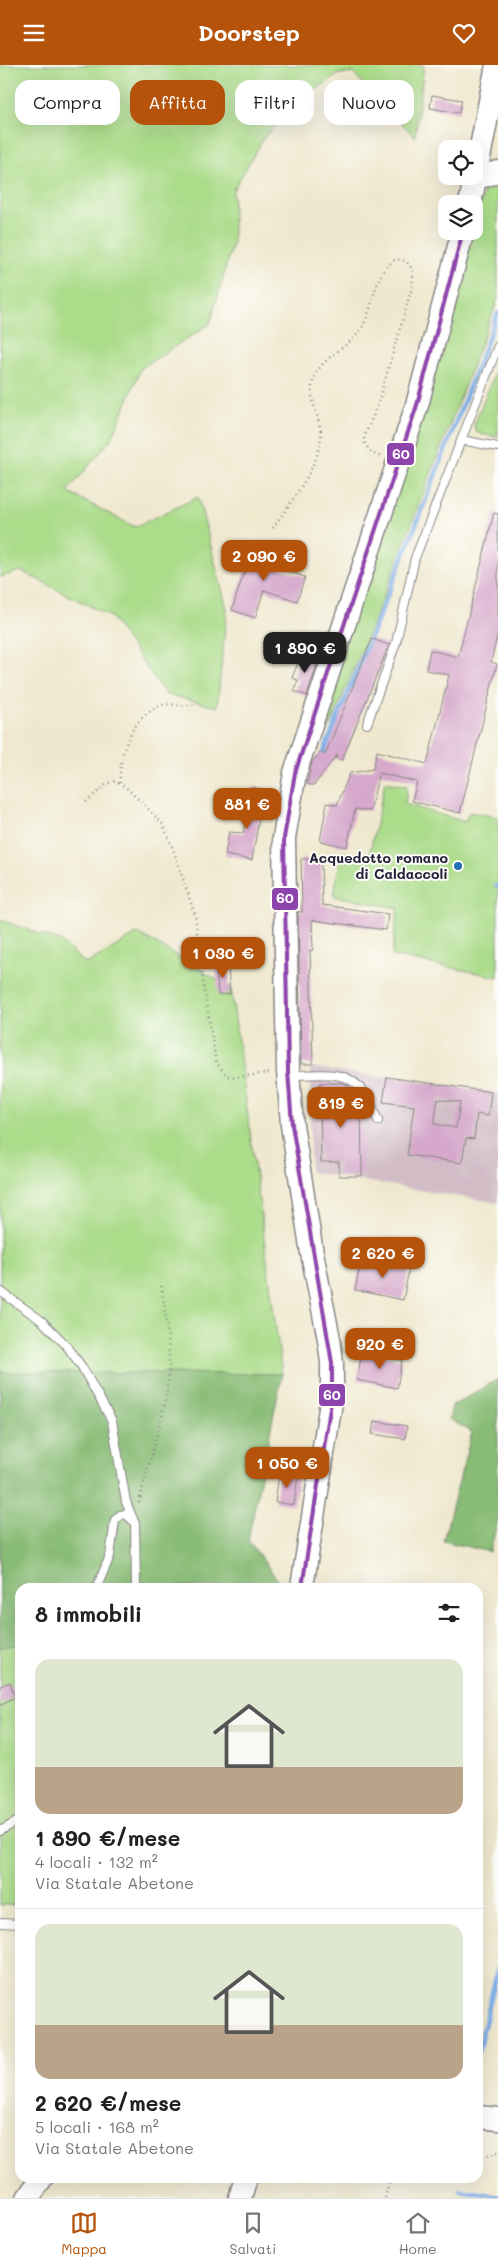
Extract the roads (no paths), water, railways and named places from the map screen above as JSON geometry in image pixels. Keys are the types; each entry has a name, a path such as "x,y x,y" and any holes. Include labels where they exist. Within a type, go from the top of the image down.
{"main road":[{"path":"483,140 497,65"},
{"path":"483,176 498,172"},
{"path":"303,1583 332,1396 332,1381 326,1324 297,1167 288,1073 284,855 288,811 295,773 417,405 461,240"},
{"path":"483,2118 498,2119"},
{"path":"28,2198 38,2183"},
{"path":"240,2198 244,2183"}],"lane":[{"path":"367,724 396,643 415,558 498,346"},
{"path":"461,440 498,447"},
{"path":"288,1073 331,1075 357,1083 365,1092 378,1121"},
{"path":"0,1291 42,1321 66,1345 82,1367 112,1421 126,1503 135,1524 136,1583"},
{"path":"99,1583 110,1556 115,1519 120,1515 126,1514 135,1524"},
{"path":"0,1831 15,1823"},
{"path":"0,1923 15,1924"}],"waterway":[{"path":"324,752 414,530 498,313"},
{"path":"483,2031 498,1968"},
{"path":"460,2190 498,2196"}],"place":[{"name":"Acquedotto romano di Caldaccoli","path":"458,866"}]}
